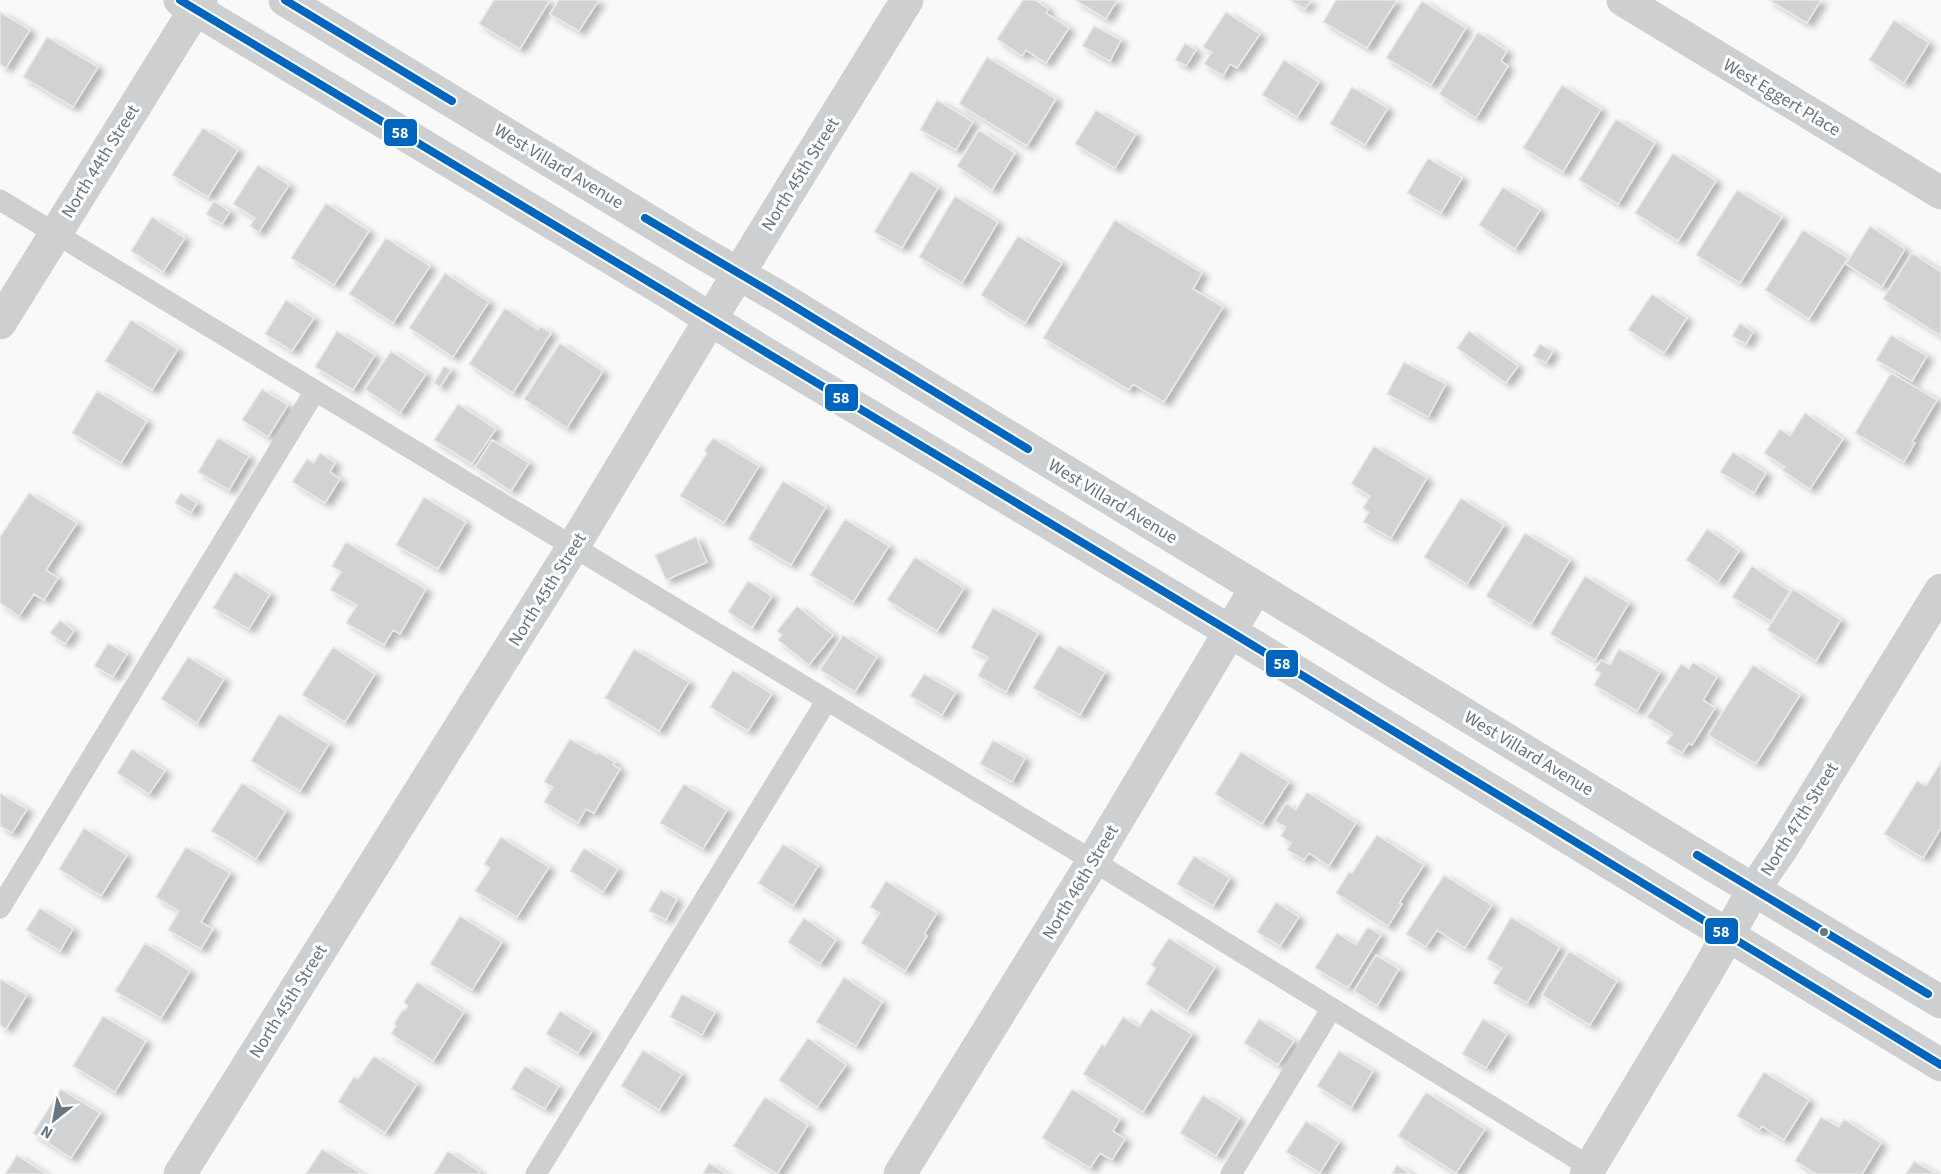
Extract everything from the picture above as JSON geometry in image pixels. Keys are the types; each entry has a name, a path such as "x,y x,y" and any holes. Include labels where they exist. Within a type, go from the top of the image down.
{"street":[{"name":"West Villard Avenue","path":"285,0 1941,1002"},
{"name":"North 45th Street","path":"180,1174 573,547 907,0"},
{"name":"West Eggert Place","path":"1623,0 1941,193"},
{"name":"North 44th Street","path":"0,323 192,3"},
{"path":"192,3 710,320 1231,632 1941,1065"},
{"name":"North 46th Street","path":"900,1174 1093,861 1257,588"},
{"name":"North 47th Street","path":"1588,1171 1754,889 1782,848 1941,590"}],"lane":[{"path":"0,200 1093,861 1332,1008 1588,1171"},
{"path":"0,908 315,391"},
{"path":"536,1174 827,700"},
{"path":"1231,1174 1332,1008"}],"building":[{"path":"494,0 550,0 520,49 479,24"},
{"path":"559,0 599,0 579,31 550,14"},
{"path":"1023,0 1035,0 1048,9 1046,13 1069,28 1046,63 1026,50 1022,56 997,39"},
{"path":"1075,0 1117,0 1106,19"},
{"path":"1290,0 1311,0 1305,9"},
{"path":"1336,0 1397,0 1367,48 1323,22"},
{"path":"1769,0 1821,0 1807,23"},
{"path":"1422,1 1466,28 1431,85 1386,58"},
{"path":"0,12 30,30 6,68 0,64"},
{"path":"1226,12 1260,34 1237,68 1230,64 1223,76 1204,64 1212,52 1203,47"},
{"path":"1894,20 1929,43 1904,83 1869,60"},
{"path":"1094,26 1121,40 1110,61 1082,46"},
{"path":"1478,32 1507,51 1501,61 1508,66 1476,118 1439,94"},
{"path":"47,37 98,67 73,107 23,77"},
{"path":"1185,43 1196,50 1186,66 1175,60"},
{"path":"987,57 1056,99 1027,146 959,104"},
{"path":"1284,60 1319,82 1297,117 1262,95"},
{"path":"1562,85 1601,109 1563,172 1523,148"},
{"path":"1352,87 1388,108 1365,145 1330,124"},
{"path":"937,100 973,122 956,150 920,130"},
{"path":"1096,110 1136,134 1115,168 1075,144"},
{"path":"1616,119 1655,143 1618,204 1579,180"},
{"path":"203,128 238,150 208,197 172,175"},
{"path":"979,130 1015,153 992,190 957,166"},
{"path":"1673,153 1716,181 1678,241 1635,213"},
{"path":"1428,158 1462,178 1441,213 1407,193"},
{"path":"258,165 289,185 259,232 250,226 255,218 233,204"},
{"path":"911,171 938,188 902,248 874,232"},
{"path":"1503,187 1540,210 1515,249 1479,225"},
{"path":"1737,190 1782,217 1740,283 1696,255"},
{"path":"955,196 998,222 962,283 919,257"},
{"path":"214,201 230,212 222,224 206,214"},
{"path":"326,203 369,231 334,285 291,258"},
{"path":"152,217 185,238 163,272 131,251"},
{"path":"1115,220 1202,273 1193,289 1223,307 1164,402 1133,384 1129,390 1043,338"},
{"path":"1870,226 1905,249 1882,287 1846,264"},
{"path":"1803,230 1848,258 1809,319 1765,290"},
{"path":"1018,236 1062,263 1025,323 981,295"},
{"path":"386,238 430,266 393,323 349,294"},
{"path":"1912,253 1941,272 1941,336 1883,299"},
{"path":"445,273 489,302 453,357 409,328"},
{"path":"1652,294 1687,318 1664,353 1628,330"},
{"path":"286,300 314,318 292,351 265,334"},
{"path":"505,308 538,330 540,326 551,333 513,393 469,364"},
{"path":"131,320 178,349 152,390 105,361"},
{"path":"1740,323 1753,332 1746,344 1732,336"},
{"path":"337,331 375,355 353,390 315,367"},
{"path":"1469,331 1518,366 1506,383 1457,348"},
{"path":"1891,335 1927,356 1912,381 1876,360"},
{"path":"560,343 603,371 567,428 524,399"},
{"path":"1540,344 1553,351 1546,363 1533,356"},
{"path":"391,351 426,374 400,413 365,389"},
{"path":"1404,362 1446,384 1428,417 1387,394"},
{"path":"444,366 451,370 440,387 434,383"},
{"path":"1891,373 1937,400 1912,442 1915,443 1904,462 1855,433"},
{"path":"262,389 288,405 268,437 242,420"},
{"path":"97,391 147,421 121,463 72,433"},
{"path":"458,404 496,429 472,464 434,440"},
{"path":"1805,413 1843,439 1810,489 1782,470 1785,467 1764,453 1780,429 1790,436"},
{"path":"218,438 249,456 229,490 198,472"},
{"path":"713,438 759,466 724,523 680,496 707,453 704,451"},
{"path":"492,440 529,463 511,491 475,467"},
{"path":"1374,446 1427,478 1391,538 1363,522 1369,512 1363,508 1370,496 1351,484"},
{"path":"1733,452 1766,473 1754,493 1720,472"},
{"path":"320,453 335,463 330,472 340,479 325,503 292,482 307,459 314,463"},
{"path":"783,481 826,507 791,565 748,539"},
{"path":"29,493 77,523 46,570 58,578 44,600 34,594 19,616 0,603 0,537"},
{"path":"181,493 197,503 191,513 175,503"},
{"path":"424,497 466,522 438,569 396,545"},
{"path":"1461,498 1504,525 1467,584 1424,557"},
{"path":"845,519 889,546 853,602 810,575"},
{"path":"1707,529 1739,551 1718,582 1686,560"},
{"path":"1525,533 1570,560 1531,624 1486,596"},
{"path":"696,537 707,562 666,580 655,555"},
{"path":"346,542 426,589 400,634 393,630 384,645 346,623 357,605 330,590 341,572 332,566"},
{"path":"915,557 964,588 937,631 887,600"},
{"path":"1752,566 1790,591 1771,621 1732,597"},
{"path":"235,572 270,594 249,629 213,608"},
{"path":"1585,576 1629,603 1595,660 1550,634"},
{"path":"748,581 772,596 752,628 728,612"},
{"path":"1793,589 1841,620 1816,661 1767,630"},
{"path":"797,606 833,635 809,665 778,640 782,635 777,631"},
{"path":"993,608 1038,633 1006,692 978,676 988,657 971,648"},
{"path":"60,620 74,631 65,644 50,633"},
{"path":"843,635 877,657 855,692 820,670"},
{"path":"108,643 127,654 113,677 94,666"},
{"path":"1059,645 1105,672 1080,715 1033,688"},
{"path":"333,647 375,674 345,722 302,695"},
{"path":"634,649 689,682 659,731 605,698"},
{"path":"1619,649 1660,672 1637,711 1594,685 1601,673 1595,670 1601,660 1610,665"},
{"path":"188,657 224,679 197,723 161,699"},
{"path":"1693,662 1717,677 1703,700 1715,708 1692,745 1689,743 1682,753 1666,743 1673,734 1647,717 1681,664 1689,669"},
{"path":"1753,665 1800,695 1756,764 1708,735"},
{"path":"733,670 772,694 748,731 710,707"},
{"path":"924,674 956,692 942,715 910,696"},
{"path":"279,714 329,744 300,791 251,761"},
{"path":"570,739 615,762 613,765 620,769 594,813 586,809 578,823 544,802 553,787 544,782"},
{"path":"993,740 1025,758 1012,782 980,764"},
{"path":"132,749 165,771 149,794 117,773"},
{"path":"1241,752 1289,782 1262,824 1215,794"},
{"path":"1941,762 1941,828 1923,858 1884,834 1917,781 1926,786"},
{"path":"242,783 286,811 256,859 211,831"},
{"path":"684,784 727,810 703,849 660,823"},
{"path":"1307,792 1356,823 1329,866 1309,853 1304,860 1287,850 1291,843 1281,836 1286,827 1275,821 1286,803 1296,810"},
{"path":"0,793 27,809 12,833 0,826"},
{"path":"84,828 127,855 101,896 59,869"},
{"path":"1377,835 1424,865 1399,903 1402,904 1388,926 1336,893"},
{"path":"501,837 549,867 517,917 475,891 490,868 484,864"},
{"path":"783,844 818,866 793,906 758,883"},
{"path":"186,847 230,873 201,922 213,929 201,949 168,930 179,911 156,897"},
{"path":"584,848 618,869 603,892 570,871"},
{"path":"1194,856 1230,878 1213,906 1177,884"},
{"path":"1444,875 1492,905 1465,948 1437,930 1426,947 1406,934"},
{"path":"886,881 937,913 924,934 927,936 905,971 861,943 880,913 870,907"},
{"path":"661,890 677,899 666,920 649,911"},
{"path":"1276,902 1299,917 1280,946 1257,932"},
{"path":"40,908 73,929 60,951 26,930"},
{"path":"460,916 502,942 472,990 430,964"},
{"path":"1511,917 1560,947 1527,1003 1493,983 1502,968 1487,959"},
{"path":"804,918 836,940 820,964 788,942"},
{"path":"1368,927 1381,935 1348,988 1315,968 1337,933 1356,945"},
{"path":"1169,938 1215,967 1187,1011 1146,984 1156,968 1151,965"},
{"path":"145,943 190,971 161,1018 115,991"},
{"path":"1569,951 1617,981 1590,1025 1542,995"},
{"path":"1376,955 1399,969 1377,1006 1354,991"},
{"path":"844,977 882,1002 856,1046 816,1022"},
{"path":"0,979 27,995 6,1029 0,1025"},
{"path":"417,982 464,1012 433,1061 391,1034 403,1009 405,1010 408,1006 404,1002"},
{"path":"682,994 715,1012 702,1035 670,1017"},
{"path":"1151,1009 1192,1034 1143,1112 1083,1074 1102,1044 1105,1046 1123,1017 1139,1027"},
{"path":"560,1011 592,1031 578,1053 546,1034"},
{"path":"103,1016 146,1041 115,1092 73,1066"},
{"path":"1259,1019 1294,1041 1278,1065 1244,1043"},
{"path":"1483,1019 1507,1034 1486,1068 1462,1054"},
{"path":"808,1038 846,1065 817,1107 779,1080"},
{"path":"643,1050 682,1074 659,1110 621,1086"},
{"path":"1339,1051 1373,1071 1351,1108 1317,1086"},
{"path":"374,1056 417,1084 385,1133 338,1102 354,1077 358,1079"},
{"path":"525,1066 559,1086 545,1109 511,1089"},
{"path":"1764,1072 1809,1100 1784,1140 1762,1126 1759,1130 1737,1116"},
{"path":"61,1089 100,1113 71,1158 33,1133"},
{"path":"1072,1089 1120,1119 1113,1131 1125,1139 1112,1160 1100,1153 1090,1168 1042,1138"},
{"path":"1426,1092 1485,1129 1456,1173 1398,1136"},
{"path":"1203,1095 1239,1118 1216,1156 1180,1133"},
{"path":"765,1097 808,1125 777,1174 733,1146"},
{"path":"1821,1117 1839,1127 1844,1119 1881,1143 1862,1174 1816,1174 1795,1161"},
{"path":"1306,1121 1339,1142 1320,1173 1286,1152"},
{"path":"322,1149 362,1174 306,1174"},
{"path":"448,1151 480,1172 479,1174 434,1174"},
{"path":"17,1155 46,1174 5,1174"},
{"path":"1914,1161 1936,1174 1906,1174"},
{"path":"709,1163 727,1174 703,1174"},
{"path":"1397,1165 1411,1174 1392,1174"}],"transit line":[{"name":"58","path":"180,0 1231,632 1941,1065"},
{"name":"58","path":"285,0 452,101"},
{"name":"58","path":"645,218 1028,449"},
{"name":"58","path":"1697,855 1928,994"}]}
